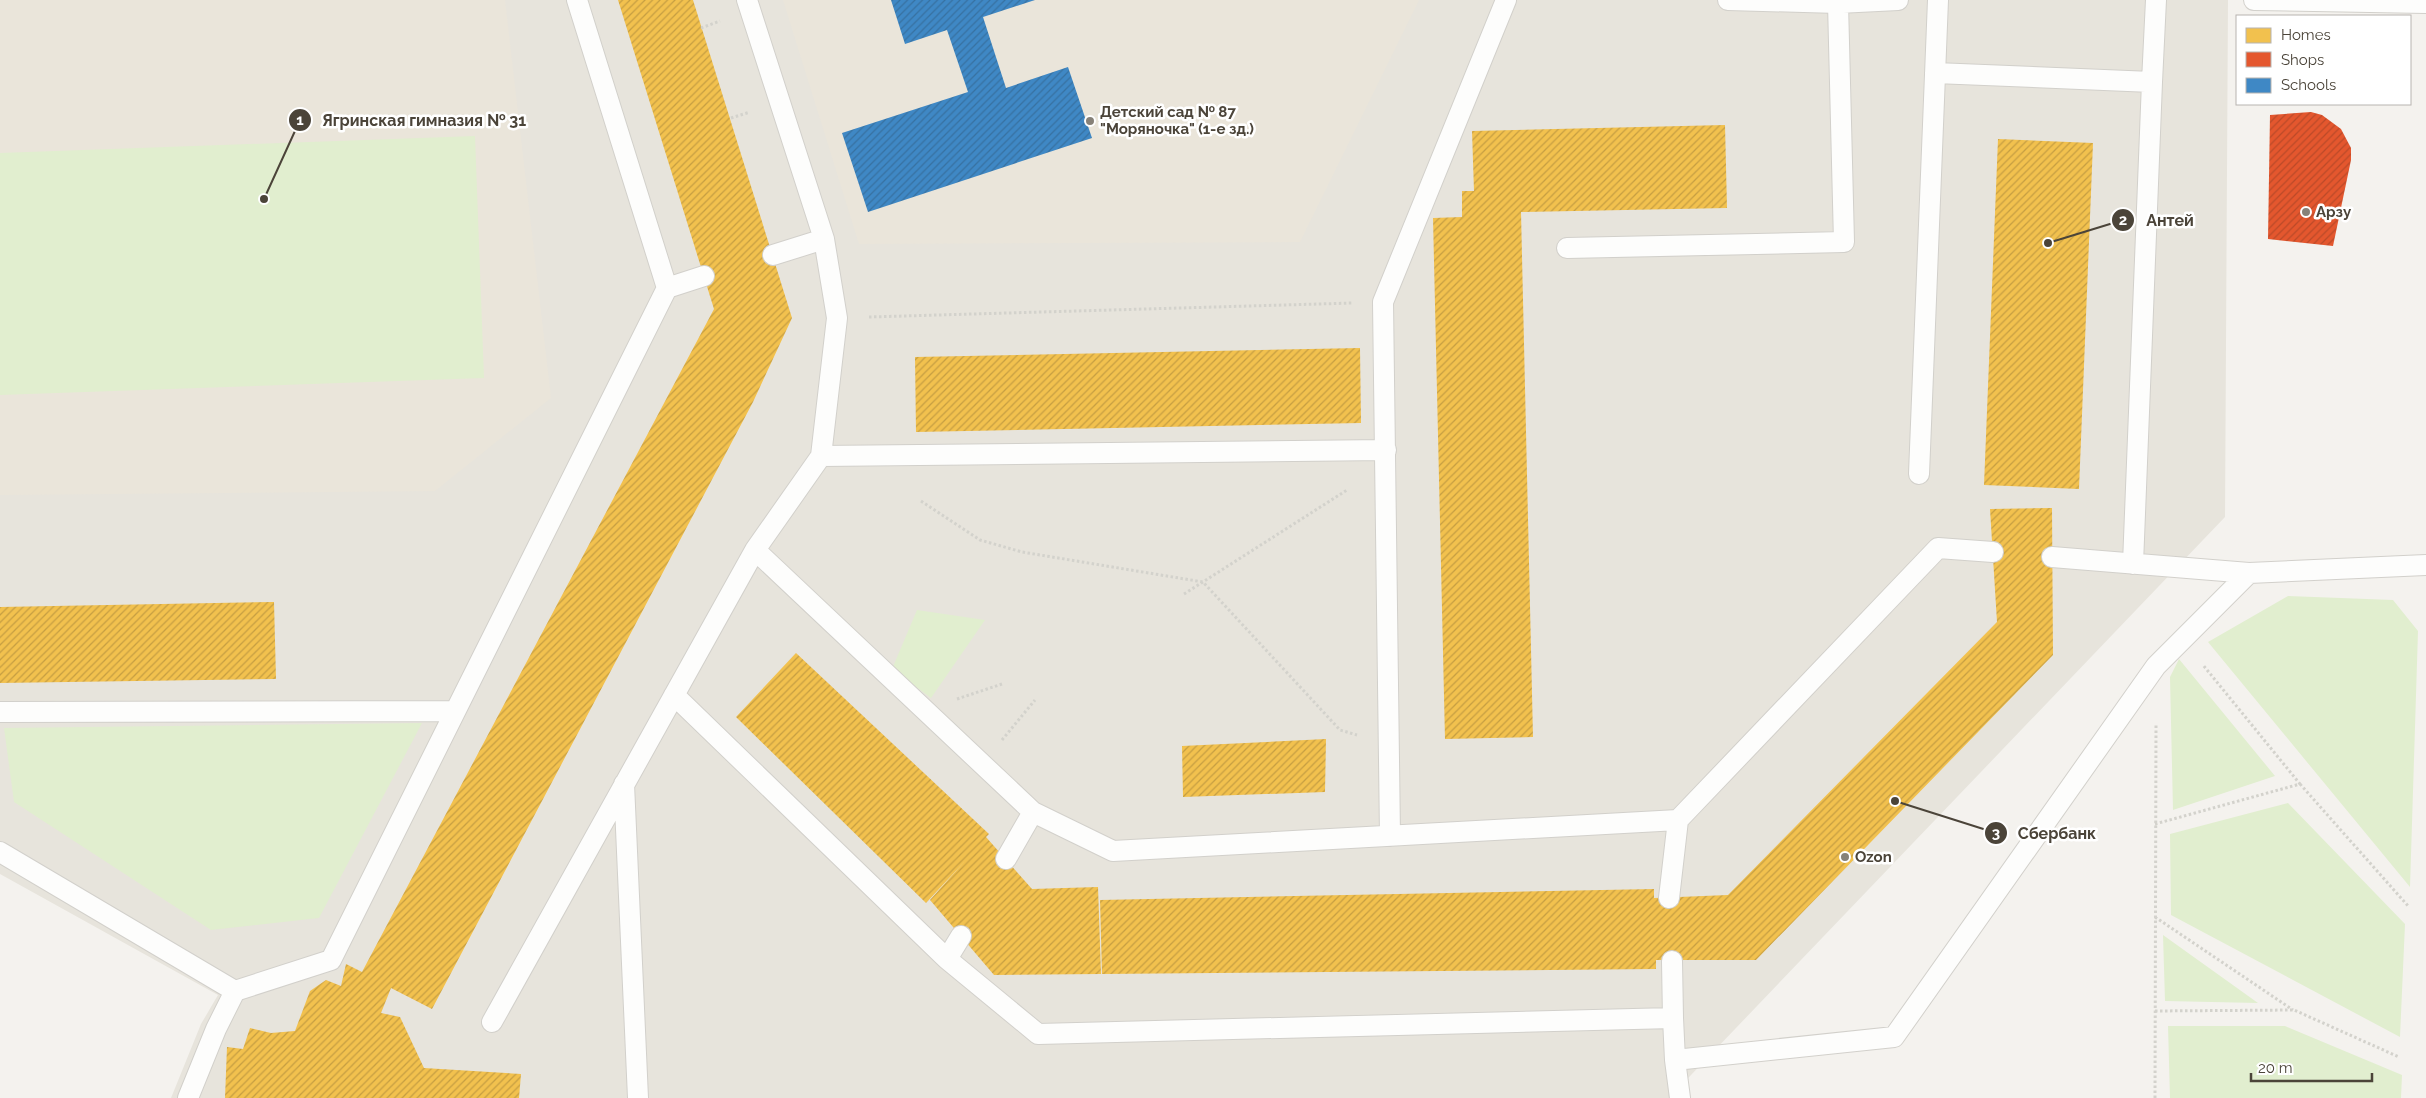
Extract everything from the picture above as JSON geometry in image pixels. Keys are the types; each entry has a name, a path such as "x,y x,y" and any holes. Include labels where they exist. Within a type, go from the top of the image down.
{"lane":[{"path":"188,1098 216,1029 236,991 330,960 667,288 577,0"},
{"path":"492,1022 755,550 820,456 837,318 824,239 747,0"},
{"path":"1390,836 1384,302 1506,0"},
{"path":"1728,0 1838,3 1898,0"},
{"path":"1919,474 1938,0"},
{"path":"2133,564 2156,0"},
{"path":"2254,0 2426,4"},
{"path":"1567,248 1844,242 1838,3"},
{"path":"1935,73 2152,82"},
{"path":"772,255 824,239"},
{"path":"667,288 704,276"},
{"path":"820,456 1386,450"},
{"path":"1670,898 1678,820 1938,548 1993,552"},
{"path":"755,550 1033,812 1113,851 1678,820"},
{"path":"2052,557 2249,573 2426,565"},
{"path":"1676,1060 1894,1036 2156,666 2249,573"},
{"path":"674,695 947,959 1038,1034 1673,1018"},
{"path":"0,712 455,710"},
{"path":"624,784 638,1098"},
{"path":"1006,859 1033,812"},
{"path":"0,852 236,991"},
{"path":"947,959 961,936"},
{"path":"1672,960 1673,1018 1680,1098"}],"path":[{"path":"837,318 1384,302"},
{"path":"1184,594 1348,490"},
{"path":"921,501 980,540 1022,552 1203,582 1340,730 1390,744"},
{"path":"2182,640 2300,784 2409,907"},
{"path":"924,709 1002,684"},
{"path":"983,765 1035,700"},
{"path":"2154,1098 2156,716"},
{"path":"2155,824 2300,784"},
{"path":"2155,917 2294,1010 2399,1057"},
{"path":"2155,1011 2294,1010"}],"shaded area":[{"path":"0,0 2228,0 2225,517 1669,1098 171,1098 201,1024 218,995 0,874"},
{"path":"0,0 505,0 551,398 435,491 0,495"},
{"name":"Детский сад № 87 \"Моряночка\" (1-е зд.)","path":"783,0 1419,0 1300,242 859,244"}],"green space":[{"path":"475,136 484,378 0,395 0,153"},
{"path":"2288,596 2393,600 2418,631 2410,887 2208,642"},
{"path":"917,610 985,620 931,698 892,669"},
{"path":"2179,659 2275,776 2173,810 2170,677"},
{"path":"422,723 319,918 211,930 14,802 4,728"},
{"path":"2288,803 2405,924 2400,1037 2171,915 2170,834"},
{"path":"2163,935 2258,1003 2165,1001"},
{"path":"2168,1026 2285,1026 2402,1075 2401,1098 2170,1098"}],"building: Homes":[{"path":"618,0 693,0 792,318 753,402 432,1009 391,988 381,1013 400,1017 424,1068 521,1074 519,1098 225,1098 227,1047 243,1049 250,1028 271,1033 295,1031 310,991 326,980 341,986 346,964 362,972 714,309"},
{"path":"1725,125 1727,208 1521,212 1533,737 1445,739 1433,218 1462,217 1462,191 1474,191 1472,131"},
{"path":"1998,139 2093,143 2079,489 1984,485"},
{"path":"1360,348 1361,423 916,432 915,357"},
{"path":"2052,508 2053,655 1756,960 1656,960 1656,969 1102,974 1100,900 1654,889 1654,898 1728,895 1997,622 1990,509"},
{"path":"274,602 276,679 0,683 0,607"},
{"path":"796,653 989,834 986,837 1032,889 1098,887 1101,974 994,975 930,900 965,861 926,903 736,717"},
{"path":"1326,739 1325,792 1183,797 1182,746"}],"building: Shops":[{"path":"2311,112 2322,115 2341,129 2351,148 2351,160 2333,246 2268,239 2270,115"}],"building: Schools":[{"path":"891,0 1035,0 983,17 1006,88 1068,67 1092,138 868,212 842,133 968,92 947,30 905,44"}],"place":[{"name":"Детский сад № 87 \"Моряночка\" (1-е зд.)","path":"1090,121"},
{"name":"Ягринская гимназия № 31","path":"264,199"},
{"name":"Арзу","path":"2306,212"},
{"name":"Антей","path":"2048,243"},
{"name":"Сбербанк","path":"1895,801"},
{"name":"Ozon","path":"1845,857"}]}
